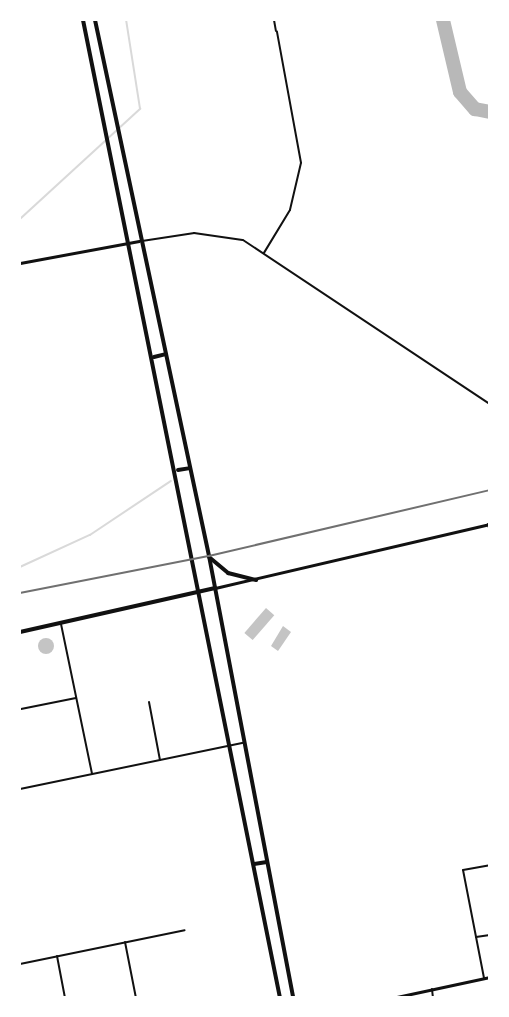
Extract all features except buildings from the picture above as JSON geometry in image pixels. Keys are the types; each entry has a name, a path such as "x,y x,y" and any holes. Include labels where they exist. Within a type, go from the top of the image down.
{"main road":[{"path":"83,20 109,155 178,470 280,998"},
{"path":"95,20 139,241 166,354 209,556 293,998"},
{"path":"20,263 139,241"},
{"path":"154,357 166,354"},
{"path":"178,470 190,468"},
{"path":"20,632 200,593 489,524"},
{"path":"209,556 228,573 256,580"},
{"path":"254,864 267,862"},
{"path":"392,998 489,977"}],"street":[{"path":"274,20 276,31"},
{"path":"139,241 211,233 243,240 489,404"},
{"path":"489,524 489,532"},
{"path":"61,623 92,774"},
{"path":"21,709 76,698"},
{"path":"149,702 160,760"},
{"path":"20,789 243,743"},
{"path":"484,978 463,870 489,865"},
{"path":"20,964 185,930"},
{"path":"476,937 489,934"},
{"path":"125,942 136,998"},
{"path":"57,956 65,998"},
{"path":"432,989 433,998"}],"lane":[{"path":"264,253 290,210 301,163 276,31"}],"waterway":[{"path":"20,219 140,109 126,20"},
{"path":"20,567 90,535 171,481"}],"taxiway":[{"path":"443,20 460,92 475,109 490,112"}],"railway":[{"path":"20,593 209,556 490,490"}]}
